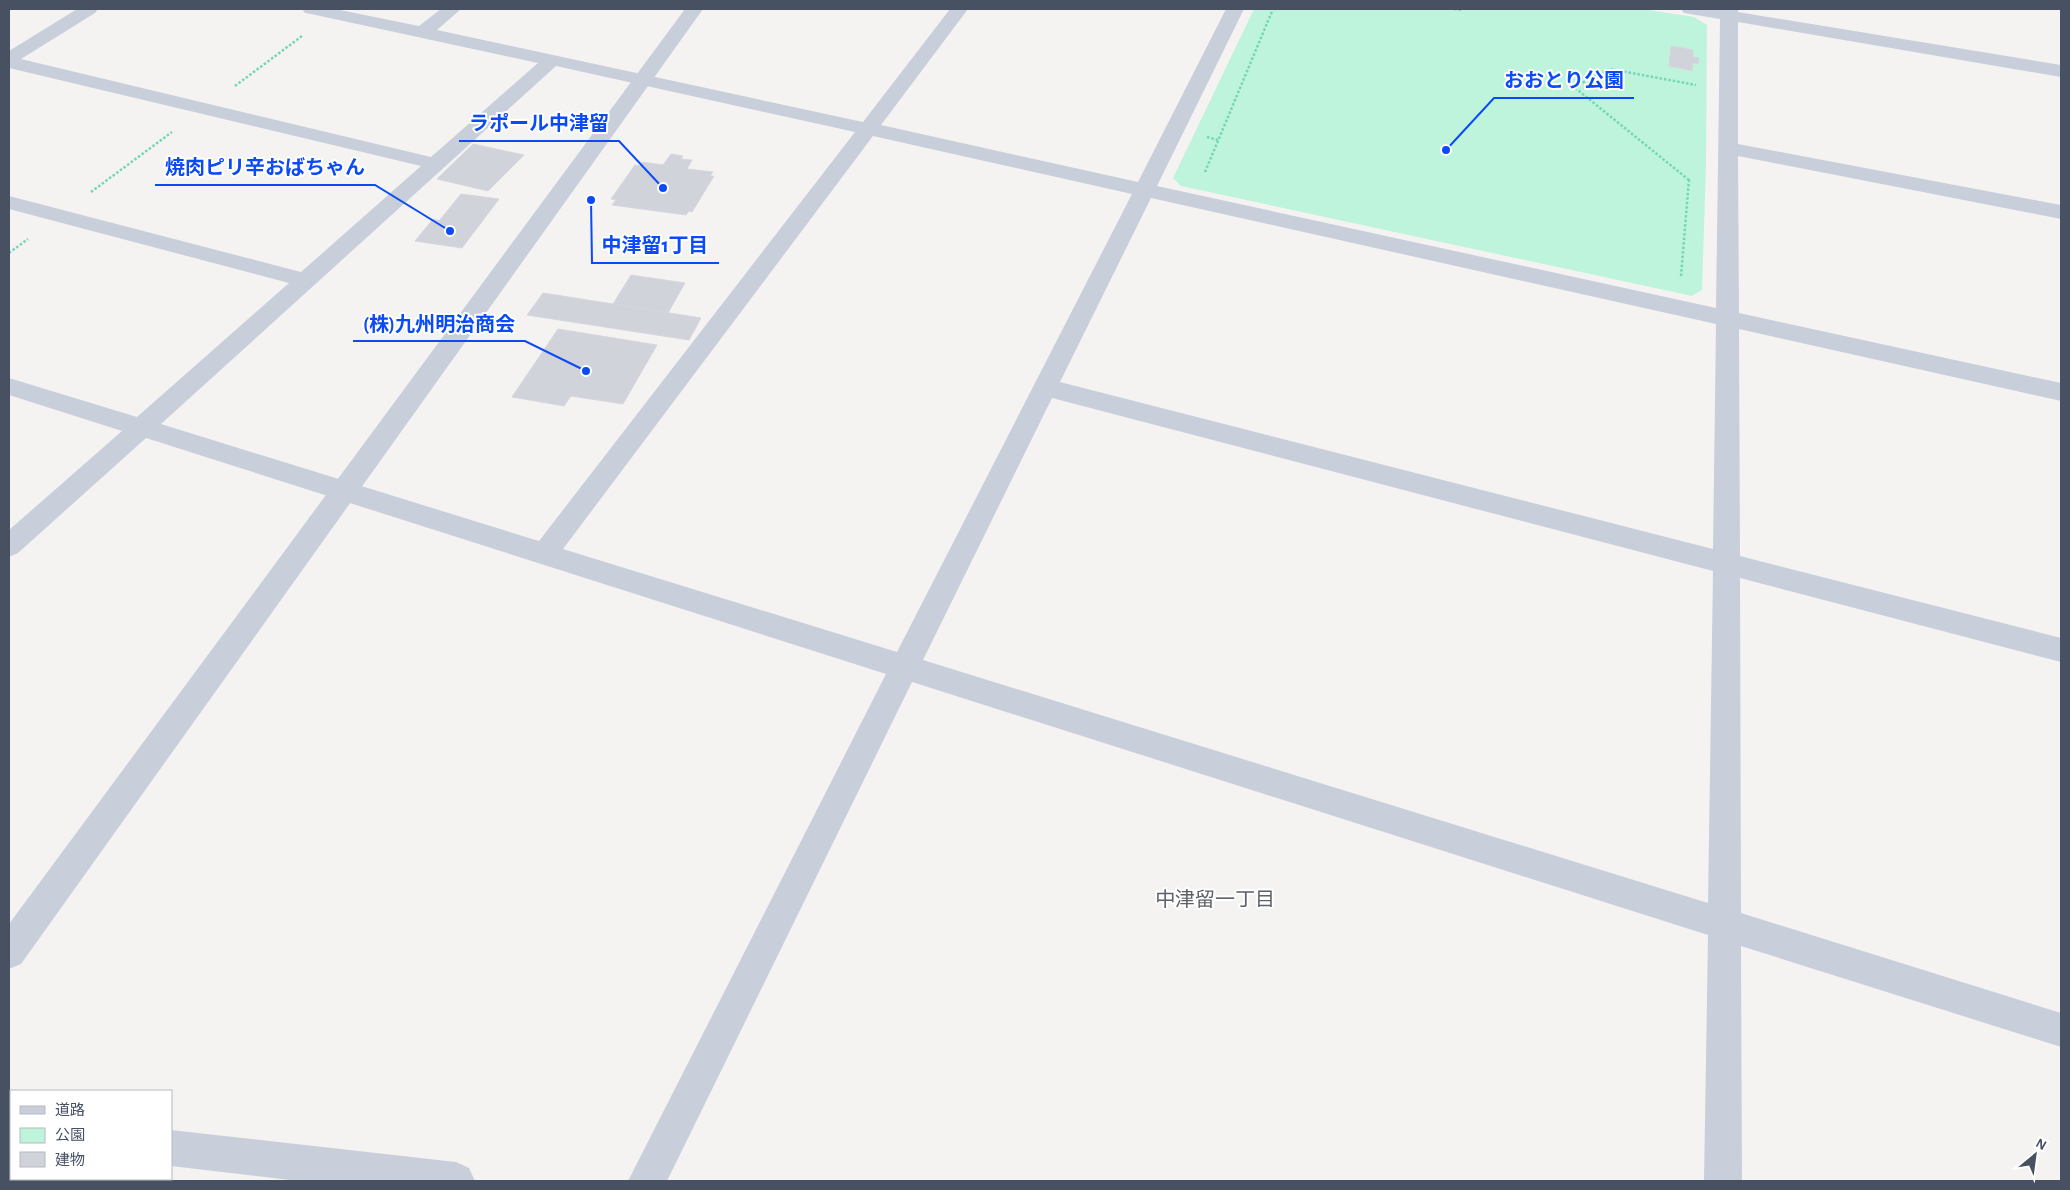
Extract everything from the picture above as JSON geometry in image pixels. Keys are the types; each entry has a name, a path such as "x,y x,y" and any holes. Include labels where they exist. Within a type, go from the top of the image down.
{"street":[{"path":"9,61 89,9"},
{"path":"311,9 643,79 2061,392"},
{"path":"422,33 452,9"},
{"path":"9,952 694,9"},
{"path":"544,554 959,9"},
{"path":"647,1181 1235,9"},
{"path":"1690,9 1730,12 2061,71"},
{"path":"1723,1181 1730,12"},
{"path":"9,546 552,60"},
{"path":"9,61 436,164"},
{"path":"1728,148 2061,212"},
{"path":"9,202 305,280"},
{"path":"9,386 2061,1030"},
{"path":"1045,387 2061,650"},
{"path":"172,1148 456,1181"}],"path":[{"path":"1204,174 1273,9"},
{"path":"1454,9 1462,10"},
{"path":"228,91 305,33"},
{"path":"1729,91 1610,70 1574,87 1689,179 1729,189"},
{"path":"84,197 172,132"},
{"path":"1681,279 1689,179"}],"green space":[{"path":"1254,9 1642,9 1694,17 1707,25 1706,166 1702,290 1692,296 1181,186 1173,178"}],"building":[{"path":"1671,46 1693,50 1693,57 1699,58 1698,64 1693,63 1692,71 1669,66"},
{"path":"473,144 524,155 488,191 437,179"},
{"path":"671,154 683,156 681,159 692,160 687,169 713,172 710,176 714,176 692,212 689,211 686,215 612,205 616,200 611,199 635,165 640,166 642,162 663,165"},
{"path":"461,194 499,199 462,248 415,241 433,219 439,221"},
{"path":"631,275 685,283 668,313 613,304"},
{"path":"543,293 701,318 689,340 527,315"},
{"path":"558,329 657,345 623,404 571,396 564,406 512,397"}],"place":[{"name":"おおとり公園","path":"1446,150"},
{"name":"ラポール中津留","path":"663,188"},
{"name":"中津留1丁目","path":"591,200"},
{"name":"焼肉ピリ辛おばちゃん","path":"450,231"},
{"name":"(株)九州明治商会","path":"586,371"}],"district":[{"name":"中津留一丁目","path":"1215,900"}]}
